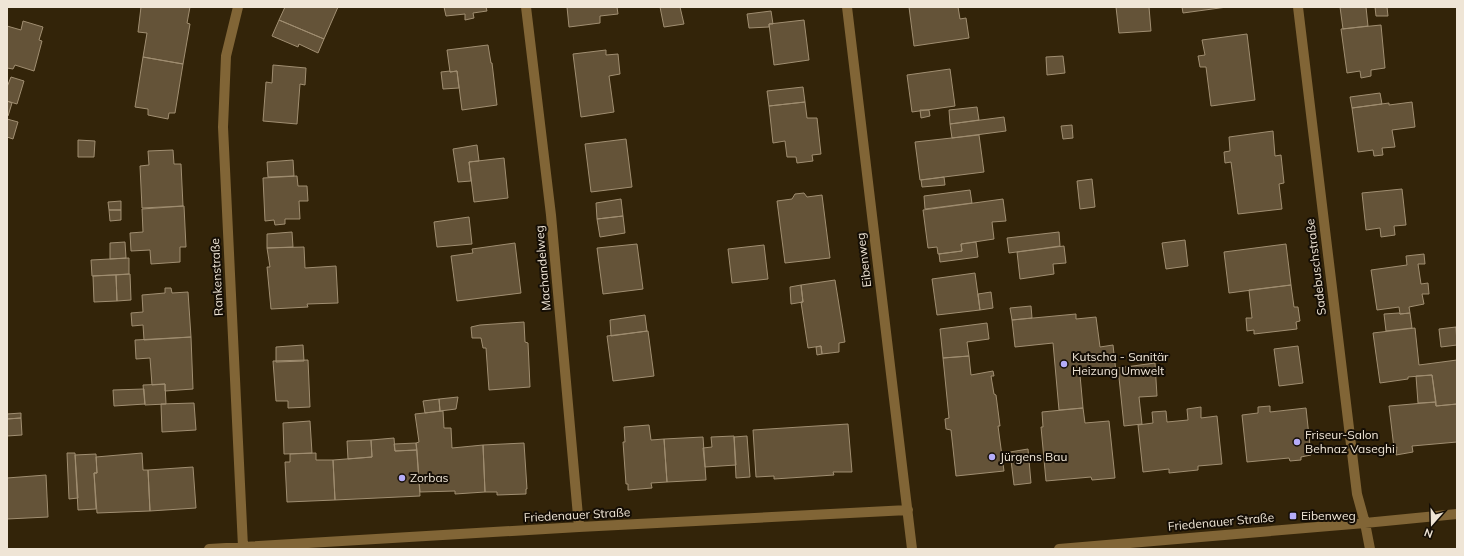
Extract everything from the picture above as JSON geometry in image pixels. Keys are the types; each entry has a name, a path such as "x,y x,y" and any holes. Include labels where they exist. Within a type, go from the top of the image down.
{"street":[{"name":"Rankenstraße","path":"238,7 226,56 223,127 243,547"},
{"name":"Machandelweg","path":"526,7 551,215 579,527"},
{"name":"Eibenweg","path":"847,7 908,510"},
{"name":"Sadebuschstraße","path":"1298,7 1357,494 1370,549"},
{"name":"Friedenauer Straße","path":"209,549 579,527 908,510"},
{"path":"908,510 912,549"},
{"name":"Friedenauer Straße","path":"1059,549 1457,514"}],"building":[{"path":"141,7 190,7 187,23 190,24 183,64 143,57 147,33 138,32"},
{"path":"285,7 338,7 324,39 279,20"},
{"path":"444,7 486,7 487,11 473,13 474,18 465,20 465,14 446,16"},
{"path":"567,7 617,7 618,14 600,16 600,23 569,27"},
{"path":"660,7 680,7 684,24 664,27"},
{"path":"909,7 958,7 960,19 966,18 969,38 914,46"},
{"path":"1116,7 1149,7 1151,31 1119,33"},
{"path":"1182,7 1227,7 1183,13"},
{"path":"1340,7 1366,7 1368,26 1343,29"},
{"path":"1375,7 1387,7 1388,16 1376,16"},
{"path":"771,11 773,24 769,24 769,27 749,28 747,14"},
{"path":"279,20 324,39 318,53 299,44 298,47 272,36"},
{"path":"804,20 809,60 774,65 769,24"},
{"path":"23,21 43,27 39,40 42,41 34,71 15,65 13,69 7,68 7,26 21,30"},
{"path":"1381,25 1385,68 1371,70 1371,76 1361,78 1360,71 1347,73 1341,29"},
{"path":"1247,34 1255,100 1211,106 1206,67 1200,67 1198,56 1205,55 1202,40"},
{"path":"488,45 492,63 497,105 462,110 457,71 450,72 447,50"},
{"path":"606,50 606,55 618,54 620,74 609,76 614,112 581,117 573,54"},
{"path":"1063,56 1065,73 1047,75 1046,57"},
{"path":"143,57 183,64 175,113 169,113 168,119 148,115 148,109 135,107"},
{"path":"273,65 306,68 305,85 300,84 297,124 263,121 266,82 272,83"},
{"path":"950,69 955,106 912,112 907,75"},
{"path":"457,71 459,88 443,89 441,72"},
{"path":"11,77 24,81 17,104 7,101 7,87"},
{"path":"803,87 805,102 769,106 767,91"},
{"path":"1380,93 1382,104 1352,108 1350,97"},
{"path":"7,101 12,103 8,116 7,116"},
{"path":"805,102 807,118 817,118 821,154 812,155 813,161 797,163 796,157 787,157 785,141 773,143 769,106"},
{"path":"1412,102 1415,127 1392,130 1395,147 1382,148 1383,155 1374,156 1373,150 1358,152 1352,108 1389,103 1389,105"},
{"path":"977,107 979,120 950,124 949,110"},
{"path":"920,110 929,110 930,116 921,118"},
{"path":"1004,117 1006,131 952,138 950,124"},
{"path":"7,119 18,122 13,139 7,137"},
{"path":"1072,125 1073,138 1063,139 1061,126"},
{"path":"1273,131 1275,156 1281,155 1284,183 1279,184 1282,209 1238,214 1231,162 1225,163 1224,152 1230,151 1229,137"},
{"path":"979,135 984,172 920,180 915,142"},
{"path":"626,139 632,187 591,192 585,144"},
{"path":"78,140 95,141 94,157 78,157"},
{"path":"477,145 479,161 469,162 471,181 458,182 453,149"},
{"path":"173,150 174,164 181,164 183,206 142,208 140,166 149,165 148,151"},
{"path":"504,158 508,198 474,202 469,162"},
{"path":"293,160 294,176 268,177 267,162"},
{"path":"297,176 298,186 307,186 308,201 299,201 300,219 285,219 285,224 275,225 274,220 265,221 263,178"},
{"path":"944,177 945,185 922,187 921,180"},
{"path":"1092,179 1095,207 1080,209 1077,181"},
{"path":"1402,189 1406,225 1394,226 1395,235 1381,237 1380,228 1366,230 1362,193"},
{"path":"970,190 972,203 925,209 924,196"},
{"path":"804,193 807,197 822,195 830,258 785,263 777,201 792,199 795,194"},
{"path":"621,199 623,216 597,219 596,203"},
{"path":"1003,199 1006,221 992,222 994,239 961,244 962,251 938,254 937,247 928,248 923,210"},
{"path":"121,201 121,210 109,210 108,202"},
{"path":"184,206 186,247 180,247 180,262 151,264 150,250 131,251 130,233 143,232 142,209"},
{"path":"109,210 121,210 121,220 110,221"},
{"path":"623,216 625,233 600,237 597,219"},
{"path":"469,217 472,244 437,247 434,222"},
{"path":"292,232 293,247 267,248 267,234"},
{"path":"1059,232 1060,246 1009,253 1007,238"},
{"path":"1185,240 1188,266 1166,269 1162,243"},
{"path":"125,242 126,258 110,259 110,243"},
{"path":"976,242 978,257 940,262 939,254 962,251 961,244"},
{"path":"515,243 521,293 457,301 451,256 473,253 472,249"},
{"path":"637,244 643,289 603,294 597,248"},
{"path":"1286,244 1291,285 1229,293 1224,252"},
{"path":"764,245 768,279 732,283 728,249"},
{"path":"1064,246 1066,263 1053,264 1054,274 1020,279 1017,252"},
{"path":"304,247 305,268 336,266 338,303 307,304 308,307 271,309 267,267 270,267 267,248"},
{"path":"1424,254 1425,264 1418,264 1421,284 1428,283 1429,294 1422,294 1424,304 1409,307 1410,313 1400,314 1399,307 1377,310 1371,270 1407,265 1406,256"},
{"path":"129,258 129,274 92,276 91,260"},
{"path":"975,273 980,310 937,315 932,279"},
{"path":"130,274 131,300 117,301 116,275"},
{"path":"116,275 117,301 94,302 93,276"},
{"path":"835,280 845,342 839,343 839,352 822,354 821,346 808,348 801,302 803,302 801,285"},
{"path":"801,285 803,302 791,304 790,287"},
{"path":"1291,285 1294,307 1298,307 1300,321 1296,322 1297,329 1254,334 1254,330 1247,331 1246,318 1252,318 1249,290"},
{"path":"165,288 171,288 172,293 188,292 191,337 144,340 143,325 132,326 131,313 143,312 142,295 165,293"},
{"path":"991,292 993,308 980,310 978,294"},
{"path":"1031,306 1032,318 1012,320 1010,308"},
{"path":"1410,313 1412,328 1386,331 1384,314"},
{"path":"1076,314 1076,319 1096,317 1100,347 1113,345 1116,372 1080,375 1083,408 1059,410 1053,343 1015,347 1012,320"},
{"path":"645,315 647,331 611,336 610,320"},
{"path":"524,322 525,342 528,343 530,387 489,390 486,348 483,348 481,338 472,338 471,327"},
{"path":"987,323 989,339 967,342 969,356 943,358 940,329"},
{"path":"1456,327 1457,345 1441,347 1439,329"},
{"path":"1415,328 1419,365 1457,360 1457,404 1436,406 1432,375 1408,377 1408,379 1380,383 1373,333"},
{"path":"648,331 654,376 613,381 607,336"},
{"path":"191,337 193,389 165,391 165,384 152,385 150,358 136,359 135,340"},
{"path":"303,345 304,361 276,362 276,347"},
{"path":"821,346 822,354 817,355 816,347"},
{"path":"1298,346 1303,383 1279,386 1274,349"},
{"path":"969,356 971,375 993,371 994,376 991,376 994,394 996,395 1000,426 998,426 1004,471 956,476 951,430 946,429 945,419 949,418 943,358"},
{"path":"308,360 310,407 288,408 288,401 276,401 273,361"},
{"path":"1155,363 1157,396 1139,397 1142,424 1124,426 1118,368"},
{"path":"1432,375 1436,402 1418,403 1416,376"},
{"path":"165,384 166,404 145,405 143,385"},
{"path":"144,389 145,404 114,406 113,390"},
{"path":"458,397 456,409 440,411 439,399"},
{"path":"439,399 440,411 425,413 423,401"},
{"path":"1436,402 1436,406 1457,404 1457,442 1412,446 1413,452 1396,455 1397,447 1394,448 1389,406"},
{"path":"194,403 196,430 162,432 161,404"},
{"path":"1270,406 1270,412 1306,408 1311,455 1301,457 1301,460 1290,461 1289,458 1247,462 1242,415 1258,413 1258,407"},
{"path":"1201,407 1201,418 1217,416 1222,464 1198,466 1198,470 1169,473 1169,469 1143,472 1138,425 1153,423 1152,412 1166,411 1167,422 1188,420 1187,409"},
{"path":"1083,408 1085,423 1109,421 1115,478 1092,480 1091,477 1046,481 1041,427 1043,427 1042,412"},
{"path":"443,411 444,428 451,428 452,448 483,445 485,492 455,494 455,491 420,492 416,443 419,442 415,414"},
{"path":"21,413 21,418 7,419 7,414"},
{"path":"21,418 22,435 7,436 7,419"},
{"path":"310,421 312,453 284,454 283,423"},
{"path":"848,424 852,472 833,472 834,475 774,479 774,476 756,477 753,430"},
{"path":"649,425 651,440 664,439 667,482 651,483 652,488 628,490 628,484 626,484 623,442 625,442 624,427"},
{"path":"734,436 736,465 705,467 703,448 712,447 711,437"},
{"path":"747,436 750,477 736,478 734,437"},
{"path":"703,437 706,480 667,482 664,439"},
{"path":"394,438 395,451 417,450 420,496 335,500 333,460 372,457 371,440"},
{"path":"371,440 372,457 348,459 347,441"},
{"path":"416,443 417,450 395,451 394,444"},
{"path":"524,443 526,494 497,495 497,492 485,492 483,445"},
{"path":"1028,449 1031,483 1014,485 1010,452"},
{"path":"67,453 75,453 78,498 69,499"},
{"path":"142,453 143,470 148,470 150,511 97,513 94,473 97,473 96,457"},
{"path":"316,453 316,460 333,460 335,500 287,502 285,462 290,462 290,454"},
{"path":"96,454 97,473 94,473 96,509 78,510 75,455"},
{"path":"193,467 196,508 150,511 148,470"},
{"path":"46,475 48,517 7,519 7,478"}],"place":[{"name":"Kutscha - Sanitär Heizung Umwelt","path":"1064,364"},
{"name":"Friseur-Salon Behnaz Vaseghi","path":"1297,442"},
{"name":"Jürgens Bau","path":"992,457"},
{"name":"Zorbas","path":"402,478"},
{"name":"Eibenweg","path":"1293,516"}]}
